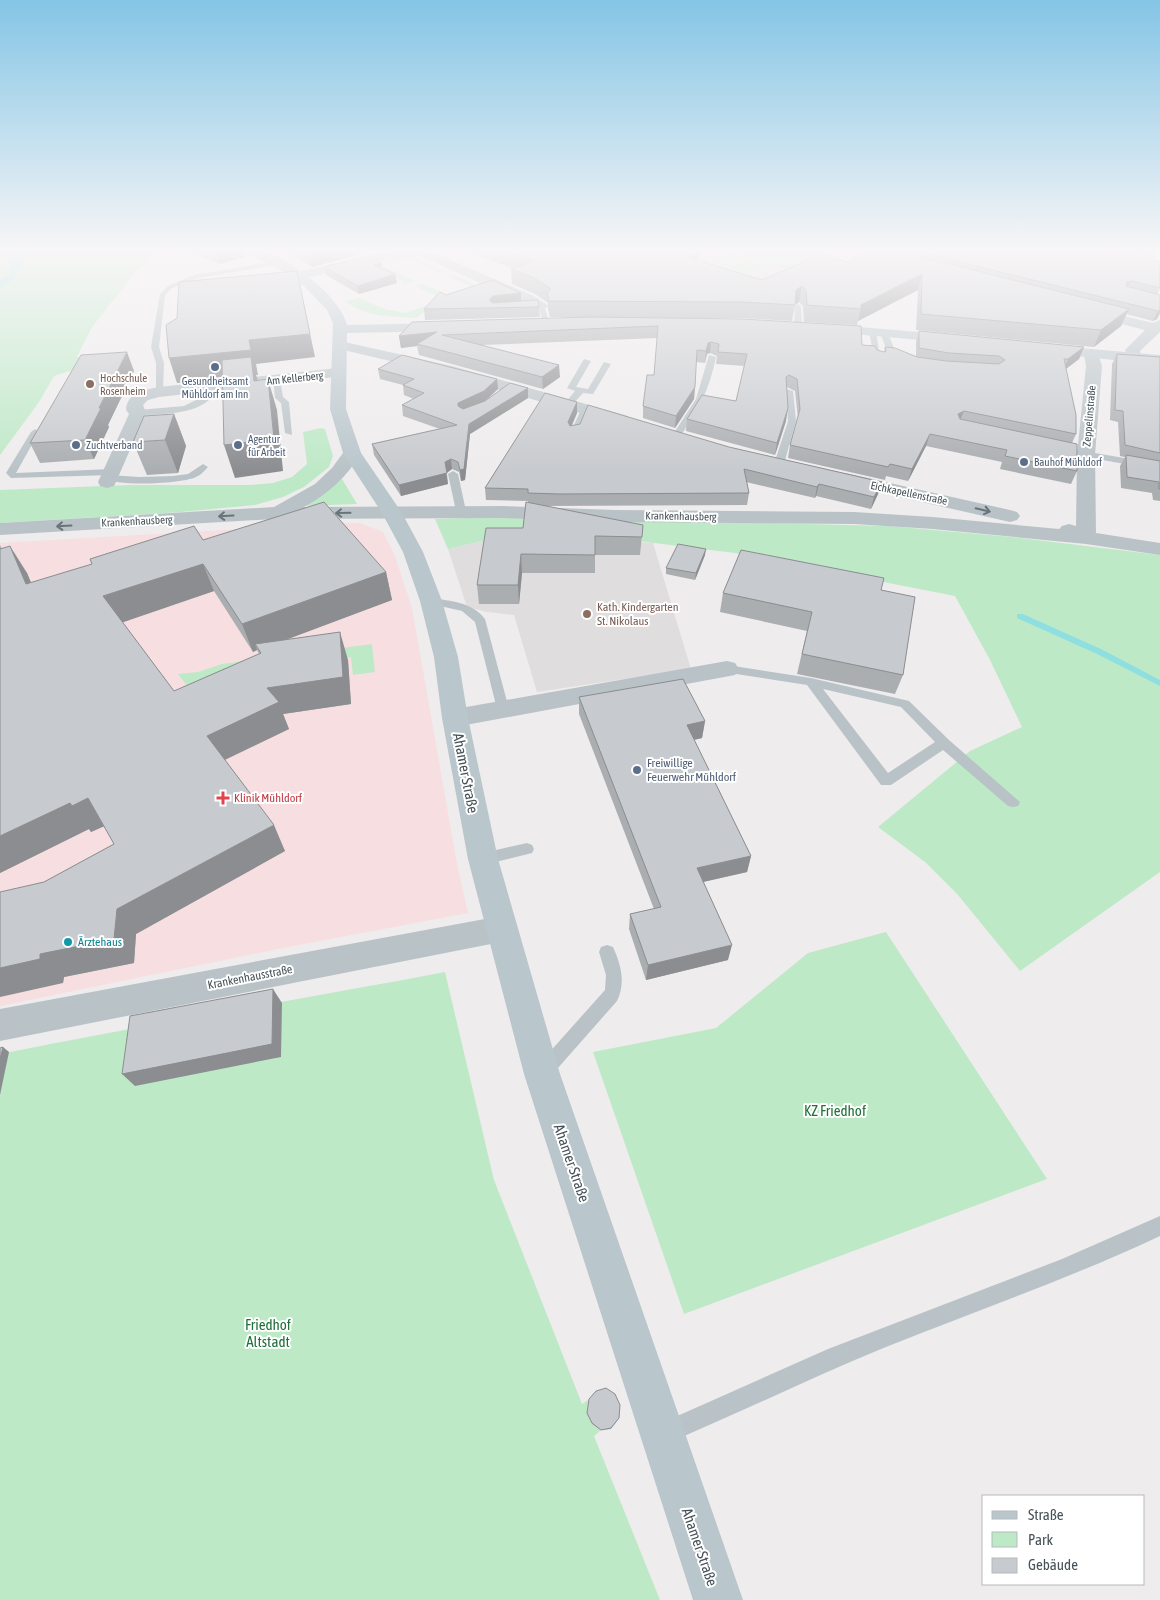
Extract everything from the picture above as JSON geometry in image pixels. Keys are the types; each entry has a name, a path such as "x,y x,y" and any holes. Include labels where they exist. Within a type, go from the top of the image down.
{"street":[{"path":"345,325 363,323"},
{"path":"400,323 421,326"},
{"path":"540,323 548,323"},
{"path":"1143,323 1158,326"},
{"path":"345,325 461,327"},
{"path":"345,325 419,362 505,391 568,403 640,425"},
{"name":"Ahamer Straße","path":"345,325 338,373 338,409 352,453 392,513 413,552 431,600 446,657 455,718 483,859 542,1074 718,1600"},
{"path":"779,326 878,332 968,341"},
{"path":"1133,358 1132,350 1136,344 1158,326"},
{"path":"1035,348 1160,360"},
{"name":"Zeppelinstraße","path":"1086,538 1086,455 1094,366 1092,354"},
{"name":"Am Kellerberg","path":"109,477 138,413 134,410 136,400 149,393 338,373"},
{"path":"658,431 695,442"},
{"name":"Krankenhausberg","path":"275,514 323,487 342,470 352,453"},
{"path":"761,459 788,466"},
{"name":"Eichkapellenstraße","path":"830,476 936,498 1056,527 1086,538 1160,549"},
{"name":"Krankenhausberg","path":"0,529 275,514 461,511 616,516 854,518 933,523 1086,538"},
{"name":"Ahamer Straße","path":"455,718 727,669"},
{"name":"Krankenhausstraße","path":"0,1025 501,929"}],"lane":[{"path":"158,323 155,348 160,363 159,392"},
{"path":"878,332 878,360"},
{"path":"878,332 898,358 915,363"},
{"path":"676,436 696,410 708,379 712,357"},
{"path":"587,361 571,388 590,392 607,364"},
{"path":"276,380 279,398 285,402 289,433"},
{"path":"568,403 581,390"},
{"path":"788,466 792,422 789,391"},
{"path":"138,413 186,407 198,404 207,398"},
{"path":"574,434 585,409"},
{"path":"35,432 11,473 14,476 109,477 123,480 180,478 195,474 203,467"},
{"path":"1066,450 1150,466"},
{"path":"453,474 461,511"},
{"path":"431,600 461,606 477,616 481,622 503,709"},
{"path":"727,669 811,682 905,704 944,744 1013,802"},
{"path":"811,682 886,781 944,744"},
{"path":"483,859 527,849"},
{"path":"542,1074 575,1039 614,992 615,976 607,952"},
{"path":"662,1434 778,1382 894,1334 1001,1294 1160,1226"}],"shaded area":[{"name":"Klinik Mühldorf","path":"360,523 383,532 395,556 412,608 457,864 468,913 288,947 0,1006 0,543"},
{"name":"Kath. Kindergarten St. Nikolaus","path":"507,535 653,543 691,669 537,692 514,615 487,612 467,607 448,549"}],"green space":[{"path":"0,323 95,323 77,357 83,360 73,370 54,376 39,402 0,455"},
{"path":"321,428 325,429 333,456 329,467 304,487 283,497 255,505 181,512 0,523 0,490 129,485 250,485 273,483 292,477 307,464 303,432"},
{"path":"342,479 357,504 304,506"},
{"path":"492,517 889,526 1012,537 1160,555 1160,872 1020,971 958,895 925,862 878,827 970,751 1022,727 990,660 955,596 735,553 638,541 507,535 448,549 435,519"},
{"path":"372,644 375,672 353,675 351,657 302,664 204,708 178,674 198,672 222,664"},
{"name":"KZ Friedhof","path":"886,932 1047,1179 684,1314 593,1052 716,1028 808,953"},
{"name":"Friedhof Altstadt","path":"445,972 494,1180 582,1404 588,1400 592,1424 601,1430 594,1436 660,1600 0,1600 0,1054 111,1032"}],"building":[{"path":"170,323 308,323 310,334 249,340 251,350 169,358 166,325"},
{"path":"411,323 804,323 861,326 862,345 875,346 877,350 884,352 886,351 885,347 895,348 917,357 946,361 999,364 1005,360 999,356 949,353 919,348 919,331 1084,347 1068,359 1064,359 1076,415 1076,434 964,411 958,414 960,419 1077,444 1077,471 1005,456 1007,450 930,434 912,469 890,464 888,467 790,445 800,409 797,379 789,375 786,377 788,408 777,443 687,419 702,395 736,401 747,354 718,352 719,344 711,342 708,343 706,351 697,350 695,387 676,416 643,406 647,375 654,375 658,326 442,335 559,365 542,377 417,344 437,332 399,336"},
{"path":"1019,323 1111,323 1101,330"},
{"path":"127,352 85,440 30,443 81,355"},
{"path":"1117,354 1160,357 1160,453 1125,445 1123,411 1115,410"},
{"path":"402,355 497,379 484,391 458,403 458,406 463,409 485,401 510,383 528,388 469,424 464,469 460,470 458,462 451,459 445,462 447,473 399,485 372,444 457,425 402,405 424,393 403,385 414,379 378,369"},
{"path":"251,357 254,381 268,379 274,439 224,445 222,360"},
{"path":"545,393 577,402 568,422 570,426 580,424 588,405 729,447 882,482 874,497 819,484 817,487 744,469 749,493 559,494 528,493 528,489 485,488"},
{"path":"174,414 165,440 133,442 144,416"},
{"path":"1126,455 1160,461 1160,489 1159,482 1127,477"},
{"path":"324,502 386,572 242,624 203,564 103,596 174,691 261,653 255,644 340,632 343,677 267,688 279,702 207,736 274,825 117,909 114,939 40,954 40,959 0,968 0,892 44,882 114,844 88,798 72,806 70,803 0,836 0,549 10,546 26,584 92,564 90,559 194,526 203,540"},
{"path":"526,502 643,525 642,537 595,536 595,555 521,554 518,585 477,585 486,528 523,528"},
{"path":"678,544 706,549 696,573 666,568"},
{"path":"741,550 884,578 881,590 915,597 903,675 802,654 812,612 723,593"},
{"path":"683,679 705,721 687,725 751,856 697,868 732,945 648,965 630,914 661,907 579,697"},
{"path":"273,989 272,1044 122,1074 130,1016"},
{"path":"3,1047 0,1059 0,1048"},
{"path":"606,1388 615,1394 620,1405 619,1418 611,1428 601,1430 592,1423 587,1413 589,1399 596,1391"}],"waterway":[{"path":"1020,616 1100,652 1160,683"}],"place":[{"name":"Gesundheitsamt Mühldorf am Inn","path":"215,367"},
{"name":"Hochschule Rosenheim","path":"90,384"},
{"name":"Zuchtverband","path":"76,445"},
{"name":"Agentur für Arbeit","path":"238,445"},
{"name":"Bauhof Mühldorf","path":"1024,462"},
{"name":"Kath. Kindergarten St. Nikolaus","path":"587,614"},
{"name":"Freiwillige Feuerwehr Mühldorf","path":"637,770"},
{"name":"Klinik Mühldorf","path":"223,798"},
{"name":"Ärztehaus","path":"68,942"}]}
